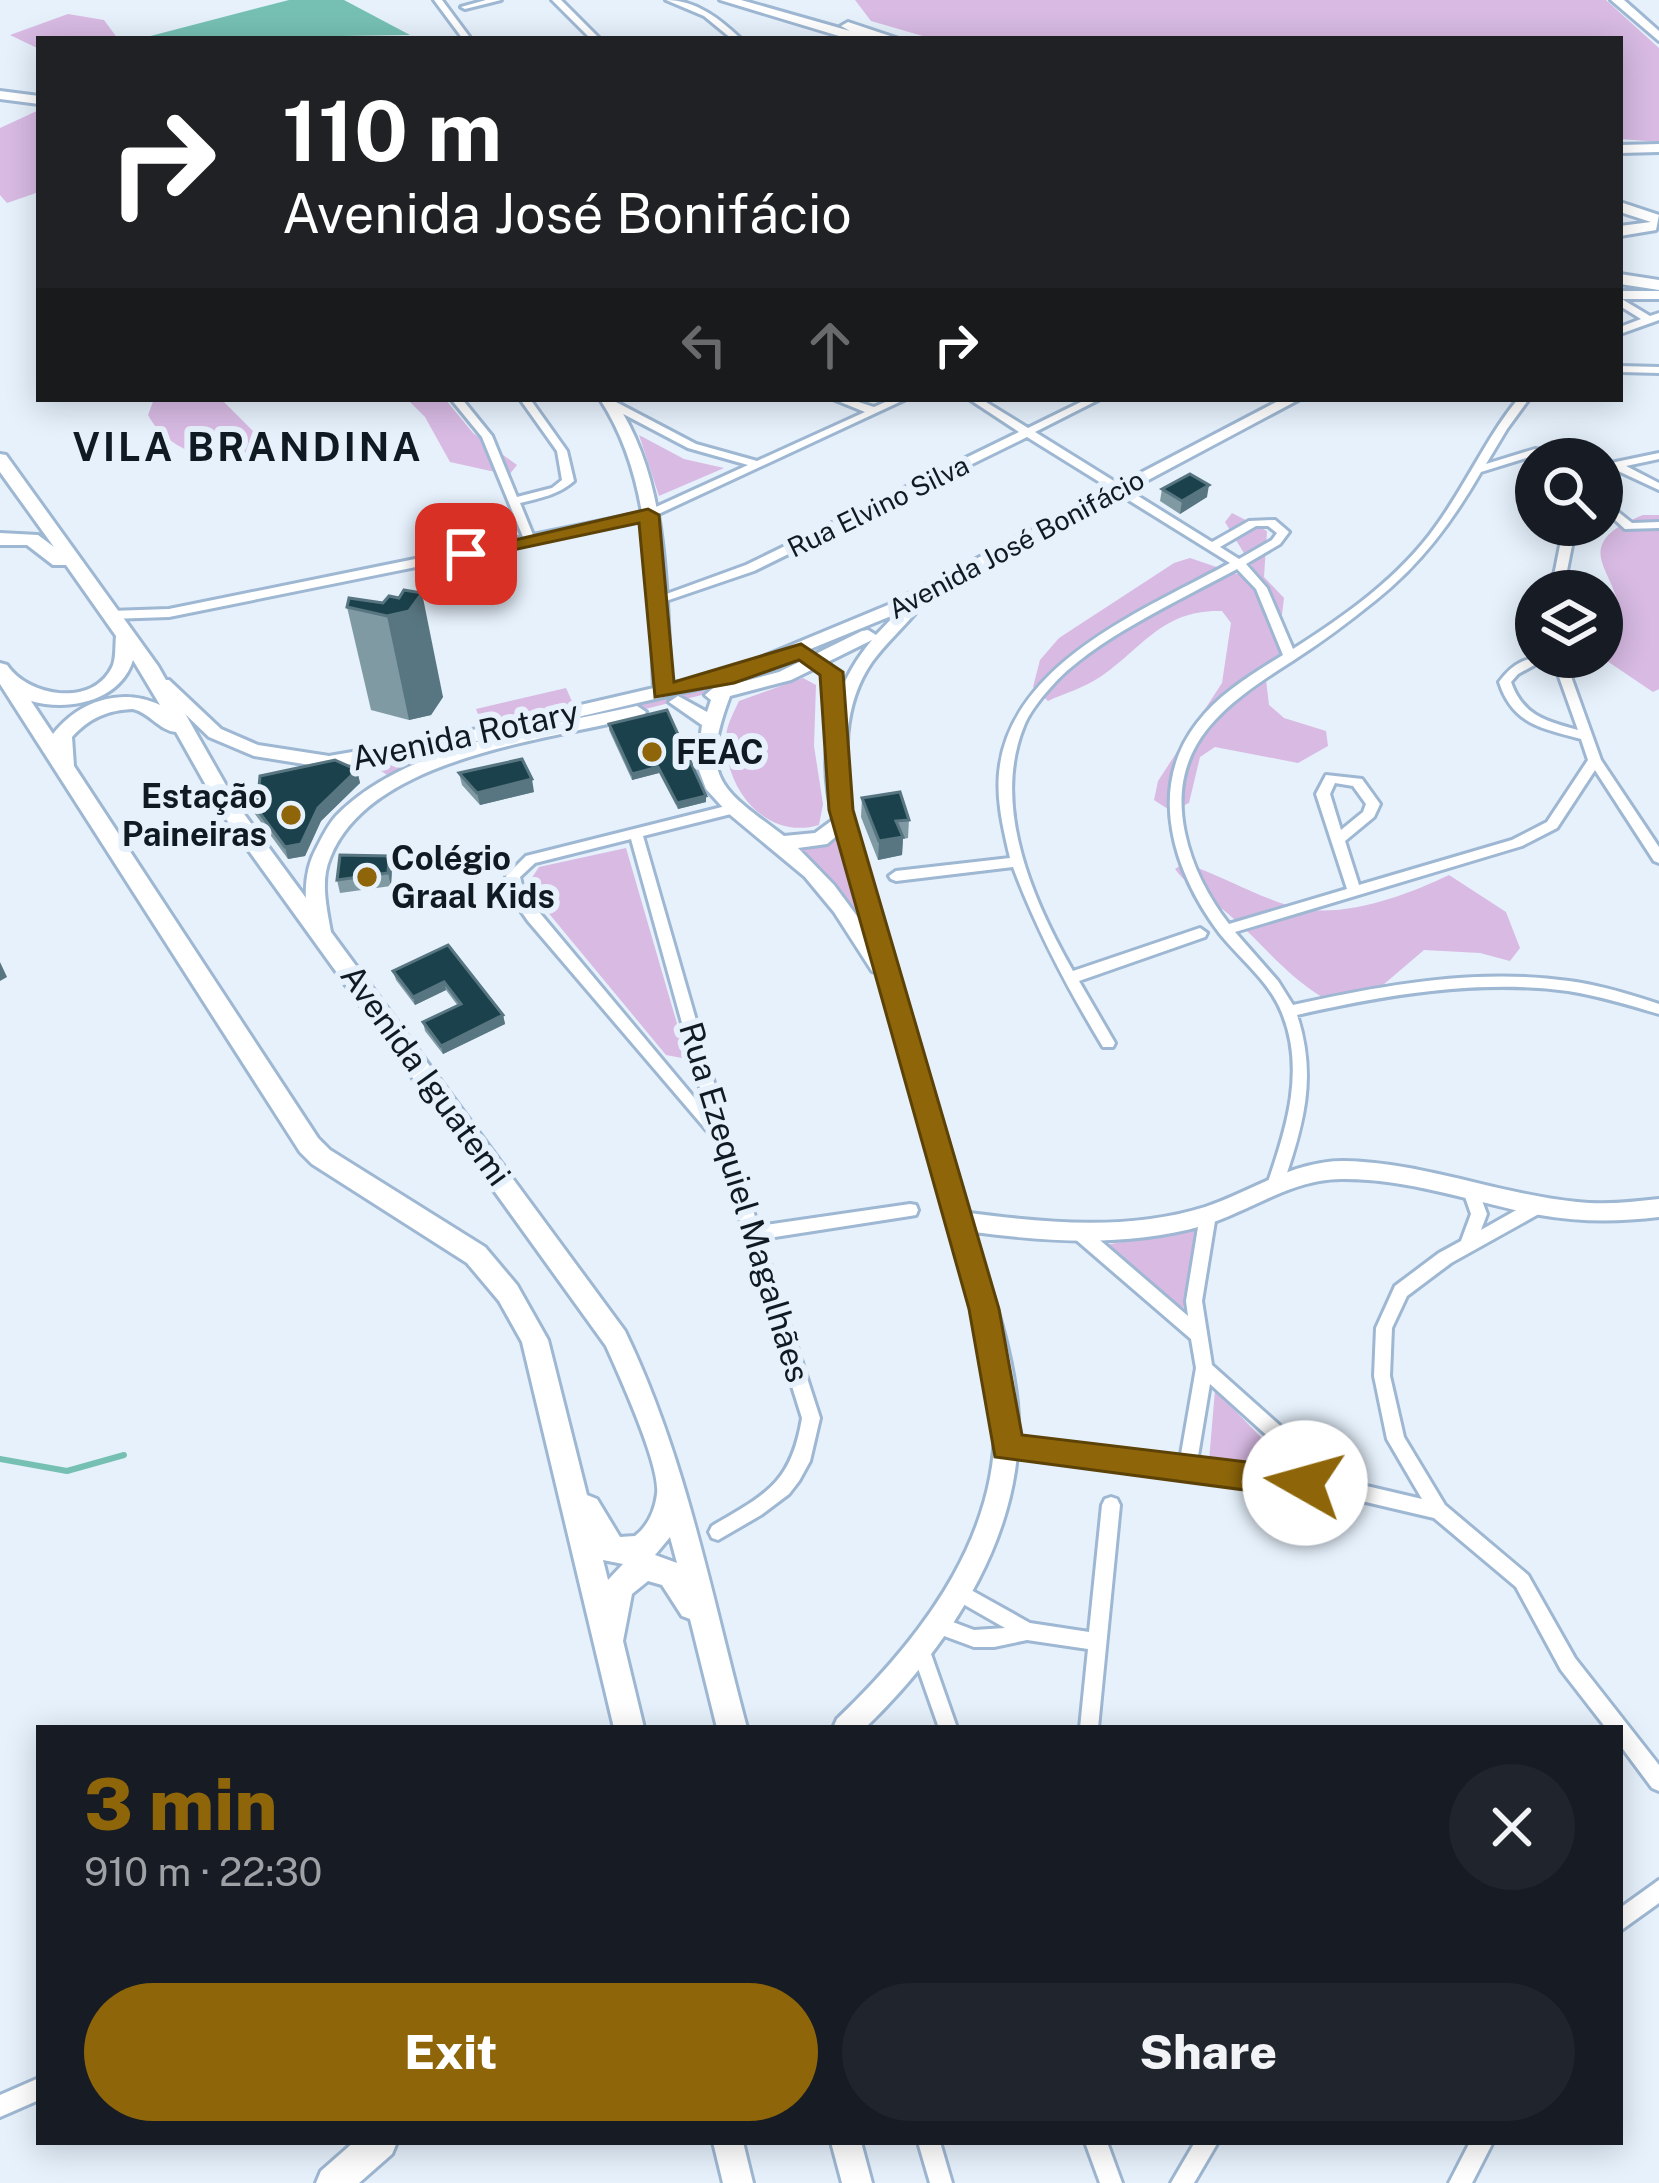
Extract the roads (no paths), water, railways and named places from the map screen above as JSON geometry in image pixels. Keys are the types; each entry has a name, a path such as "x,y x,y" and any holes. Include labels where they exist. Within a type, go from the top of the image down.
{"main road":[{"path":"727,0 853,36"},
{"path":"757,0 882,36"},
{"path":"1617,0 1659,37"},
{"path":"0,95 36,100"},
{"path":"1623,153 1659,153"},
{"path":"1623,214 1657,224"},
{"path":"1623,230 1657,224"},
{"path":"1625,282 1659,285"},
{"path":"1623,298 1659,295"},
{"path":"609,402 629,431 648,515 671,697 712,723"},
{"name":"Avenida José Bonifácio","path":"671,697 723,693 820,660 1288,402"},
{"name":"Avenida José Bonifácio","path":"734,675 893,609 1306,402"},
{"name":"Avenida Iguatemi","path":"3,465 151,670 228,807 616,1339 642,1390 734,1725"},
{"path":"0,539 40,542 73,577 89,586"},
{"name":"Avenida José Bonifácio","path":"849,1725 922,1654 962,1594 1006,1447 1006,1415 960,1221 844,821 833,749 835,721 848,681 876,642 908,612"},
{"path":"3,675 37,698 85,696 115,678 124,665 126,637"},
{"path":"801,651 820,660 835,683 835,721"},
{"name":"Avenida Rotary","path":"151,670 180,706 215,733 254,750 329,762 671,697"},
{"path":"3,675 309,1144 333,1166 461,1243 508,1293 539,1354 628,1725"},
{"path":"734,675 712,723 706,766 734,809 829,887 899,1003"},
{"name":"Avenida Rotary","path":"321,932 315,889 320,857 351,811 391,780 423,766 734,675"},
{"path":"70,773 62,745 73,722 106,706 140,703 168,719 228,807"},
{"path":"383,755 371,769 381,780 391,780"},
{"path":"781,843 820,839 844,821"},
{"path":"960,1221 1081,1234 1208,1215 1276,1182 1338,1170 1577,1211 1659,1208"},
{"path":"567,1468 612,1550 626,1552 652,1543 664,1530 671,1488"},
{"path":"611,1650 619,1587 630,1574 650,1567 677,1578 710,1647"},
{"path":"333,2183 377,2145"},
{"path":"729,2145 738,2183"},
{"path":"846,2145 856,2183"}],"street":[{"path":"437,0 465,36"},
{"path":"465,7 497,0"},
{"path":"556,0 593,36"},
{"path":"670,0 693,3 733,36"},
{"path":"1623,300 1653,318"},
{"path":"1625,329 1653,318"},
{"path":"1623,369 1659,370"},
{"path":"459,402 487,436 530,541"},
{"path":"514,501 556,490 568,481 562,452 527,402"},
{"path":"609,402 692,446 759,464"},
{"path":"841,402 857,418"},
{"path":"847,402 874,411"},
{"path":"110,615 169,614 648,515 894,402"},
{"path":"979,402 1239,564 1261,588 1286,645"},
{"name":"Rua Elvino Silva","path":"656,600 750,568 1089,402"},
{"path":"1286,645 1306,646 1404,571 1447,520 1493,439 1522,402"},
{"path":"629,431 654,427"},
{"path":"1493,439 1515,446"},
{"path":"1623,460 1659,456"},
{"path":"1476,470 1515,458"},
{"path":"1623,471 1659,487"},
{"path":"1108,1043 1070,978 1015,862 1002,812 1008,761 1044,685 1113,637 1282,537 1279,526 1252,523 1212,547"},
{"path":"1623,523 1637,530 1659,526"},
{"path":"126,637 169,614"},
{"path":"1276,1182 1298,1121 1302,1077 1289,1011 1225,929 1187,866 1175,826 1181,765 1209,716 1286,645 1328,632"},
{"path":"1515,671 1505,682 1515,710 1537,722 1586,736"},
{"path":"1565,678 1595,760 1659,858"},
{"path":"1225,929 1517,843 1552,825 1576,796 1595,760"},
{"path":"1341,838 1370,814 1373,804 1357,782 1331,778 1323,794 1355,892"},
{"path":"1576,796 1589,792 1618,798"},
{"path":"723,1142 517,895 513,876 531,859 734,809"},
{"name":"Rua Ezequiel Magalhães","path":"636,834 723,1142 812,1418 807,1457 791,1484 718,1532"},
{"path":"896,876 1015,862"},
{"path":"1070,978 1200,933"},
{"path":"1289,1011 1390,987 1463,982 1544,983 1620,994 1659,1009"},
{"path":"1468,1245 1479,1214 1471,1192"},
{"path":"1540,1205 1468,1245 1402,1291 1384,1328 1382,1376 1396,1439 1439,1511 1522,1581 1568,1664 1616,1725"},
{"path":"756,1233 910,1210"},
{"path":"1187,1469 1204,1368 1194,1301 1208,1215"},
{"path":"1081,1234 1197,1334"},
{"path":"1204,1368 1336,1487"},
{"path":"1006,1447 1336,1487 1439,1511"},
{"path":"1398,1502 1422,1482"},
{"path":"1089,1725 1111,1505"},
{"path":"962,1594 1027,1630 1098,1642"},
{"path":"942,1627 962,1638 989,1642 1027,1630"},
{"path":"922,1654 948,1725"},
{"path":"1623,1734 1659,1780"},
{"path":"1623,1920 1659,1890"},
{"path":"0,2106 36,2090"},
{"path":"929,2145 941,2183"},
{"path":"1097,2145 1111,2183"},
{"path":"1182,2183 1205,2145"},
{"path":"1460,2183 1480,2145"}],"waterway":[{"path":"0,1459 67,1471 124,1455"}],"place":[{"name":"FEAC","path":"652,752"},
{"name":"Estação Paineiras","path":"291,815"},
{"name":"Colégio Graal Kids","path":"367,877"}],"district":[{"name":"VILA BRANDINA","path":"248,447"}]}
